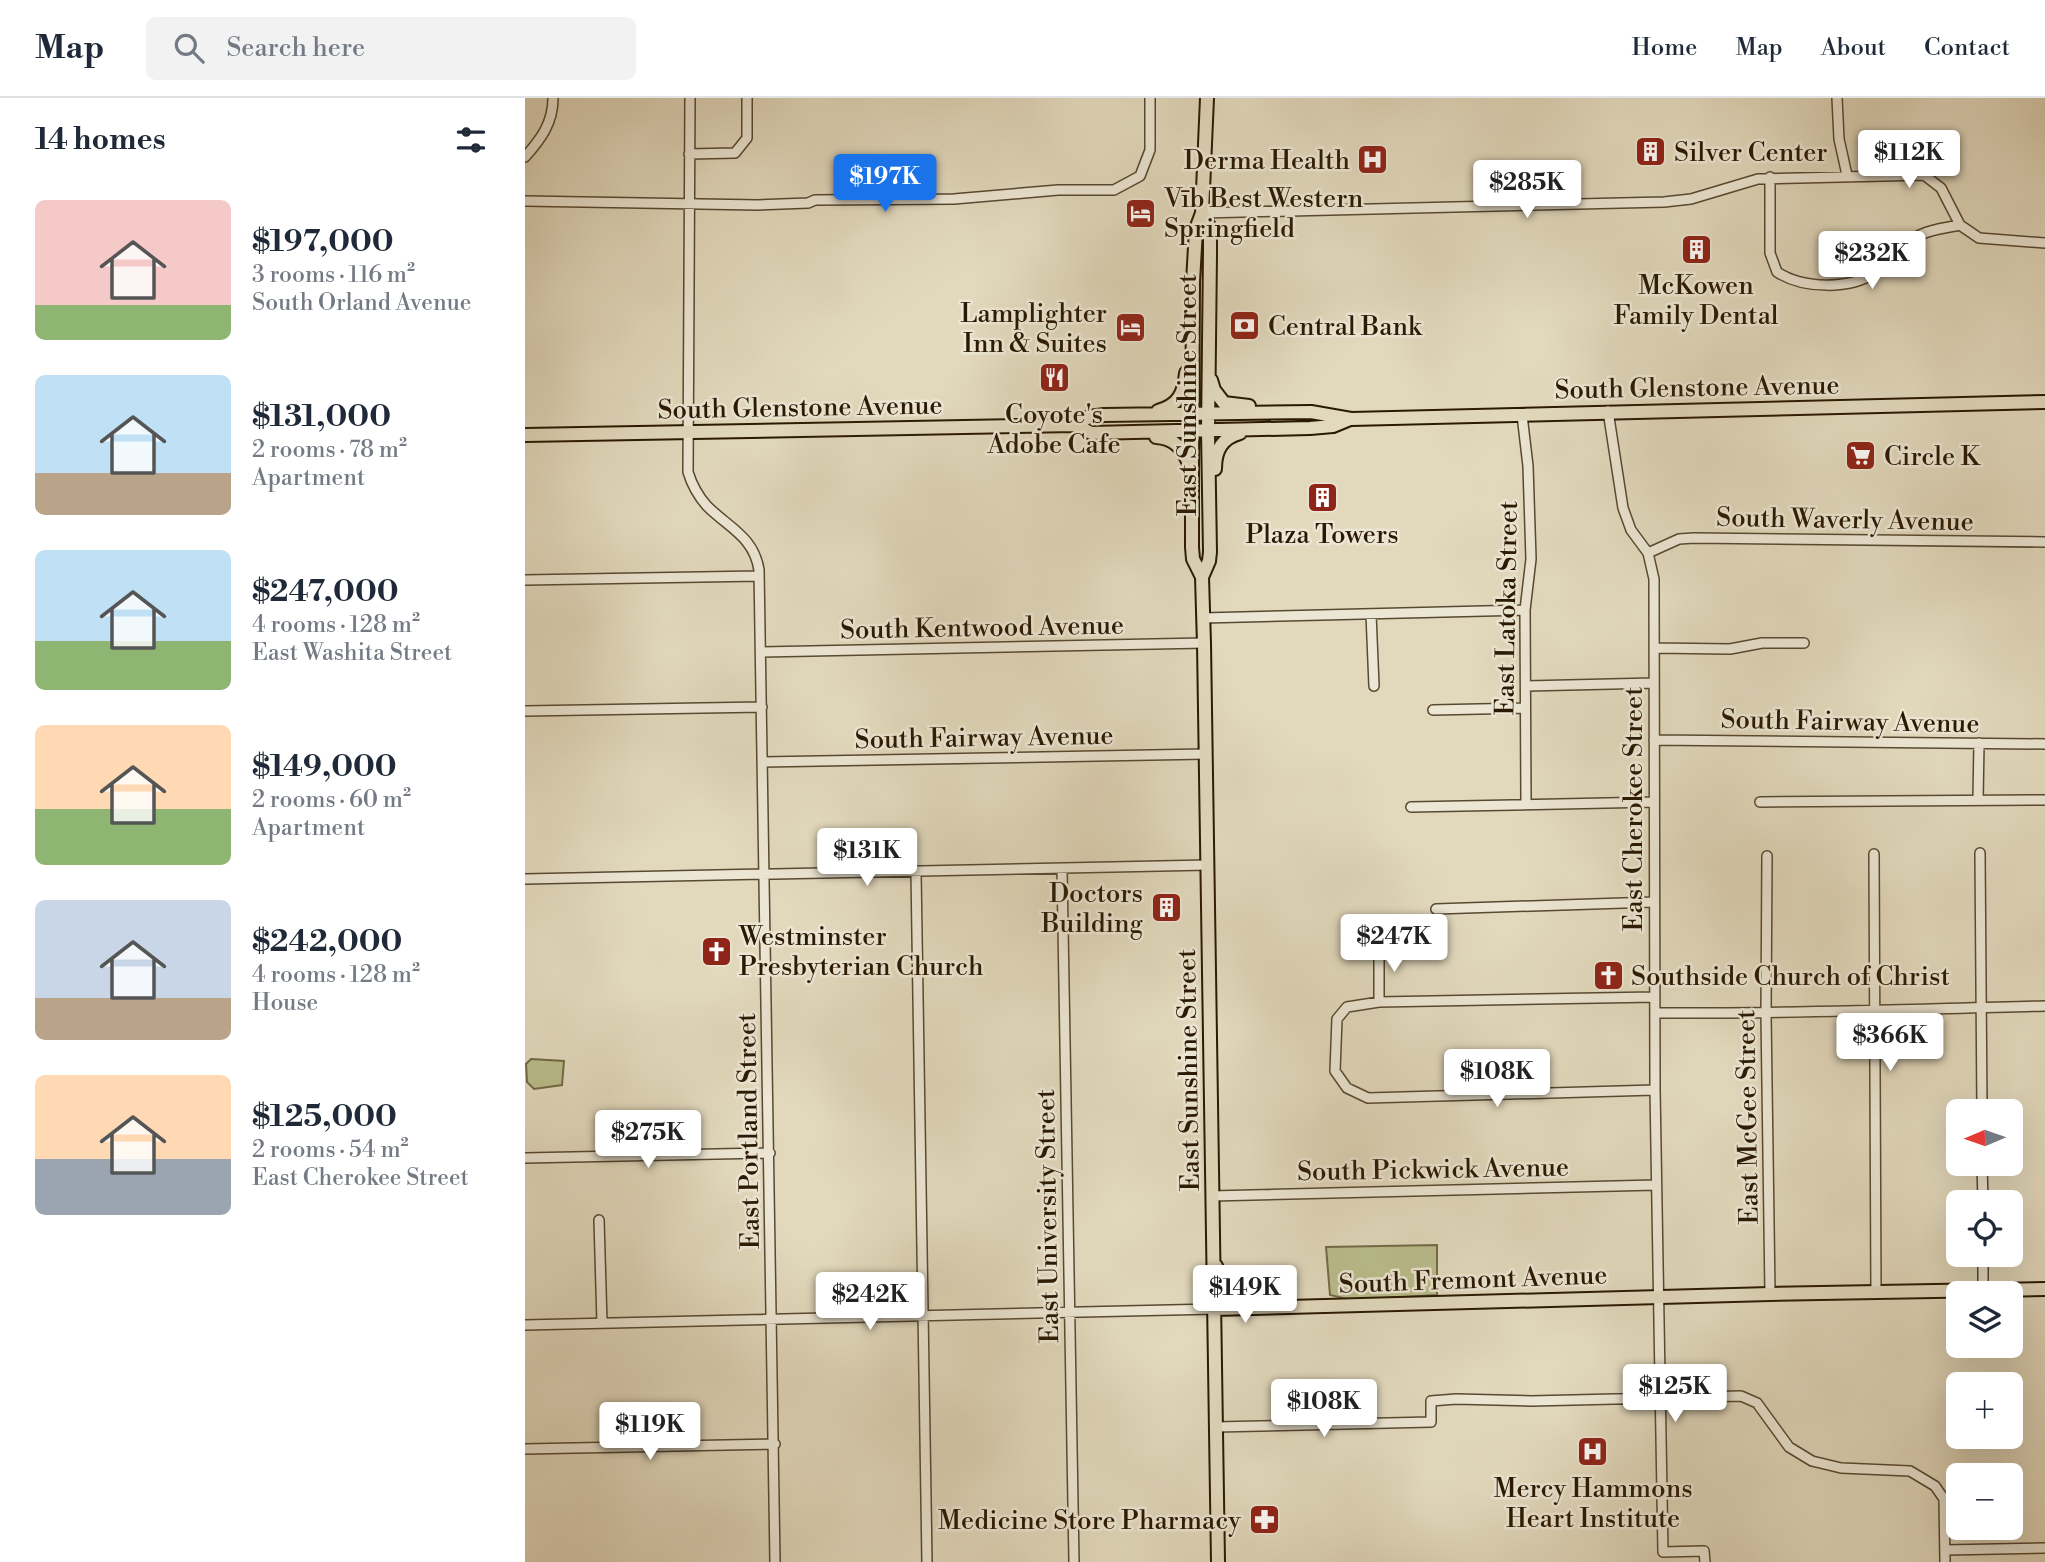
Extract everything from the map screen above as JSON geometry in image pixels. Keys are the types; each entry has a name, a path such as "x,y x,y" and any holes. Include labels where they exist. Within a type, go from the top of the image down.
{"main road":[{"name":"East Sunshine Street","path":"1202,577 1193,559 1192,547 1192,282 1196,229 1202,213 1207,98"},
{"name":"East Sunshine Street","path":"1202,213 1210,228 1210,552 1202,577 1218,1562"},
{"path":"1144,415 1168,408 1178,401 1183,393 1192,282"},
{"path":"1209,367 1214,390 1224,403 1236,406 1295,407 1311,412"},
{"name":"South Glenstone Avenue","path":"1076,425 1089,417 1104,415 1311,412 1351,419 2045,402"},
{"name":"South Glenstone Avenue","path":"525,435 1076,425 1091,433 1192,432 1332,426 1351,419"},
{"path":"1210,552 1214,533 1216,455 1229,437 1250,430"},
{"path":"1101,433 1117,438 1170,439 1182,450 1192,471"},
{"path":"1213,1256 1227,1287 1244,1297 1275,1308"},
{"name":"South Fremont Avenue","path":"2023,1291 2045,1289"},
{"name":"South Fremont Avenue","path":"1214,1309 1946,1291"},
{"path":"2023,1294 2045,1297"}],"street":[{"path":"525,157 548,126 553,98"},
{"name":"East Portland Street","path":"690,98 688,472 693,487 706,505 747,540 757,558 759,576 775,1562"},
{"path":"689,154 735,153 747,138 747,98"},
{"path":"525,201 758,205 808,203 815,200 954,199 1058,190 1114,190 1140,176 1150,149 1150,98"},
{"path":"1837,98 1839,139 1847,175"},
{"path":"1202,213 1663,202 1691,199 1746,181 1770,177 1924,175 1941,188 1960,225 1979,238 2045,243"},
{"path":"1770,177 1770,253 1777,272 1794,282 1809,284 1858,281 1878,270 1913,239 1938,229 1960,225"},
{"name":"East Cherokee Street","path":"1608,411 1623,508 1631,530 1648,553 1654,579 1655,1090 1663,1552 1705,1551 1705,1562"},
{"name":"East Latoka Street","path":"1522,415 1528,466 1531,559 1525,610 1526,803"},
{"name":"South Waverly Avenue","path":"1648,553 1679,539 1694,538 2045,542"},
{"path":"525,580 759,576"},
{"path":"1203,618 1525,610"},
{"path":"1371,614 1374,686"},
{"name":"South Kentwood Avenue","path":"761,652 1204,643"},
{"path":"1654,648 1730,649 1762,643 1804,643"},
{"path":"1525,686 1654,683"},
{"path":"525,711 762,707"},
{"path":"1433,710 1525,708"},
{"name":"South Fairway Avenue","path":"1654,740 2045,744"},
{"path":"1978,800 1979,743"},
{"name":"South Fairway Avenue","path":"763,762 1205,754"},
{"path":"1760,802 2045,800"},
{"path":"1411,807 1654,802"},
{"path":"1980,853 1982,1099"},
{"path":"1874,854 1876,1292"},
{"name":"East McGee Street","path":"1767,856 1770,1294"},
{"path":"525,879 1207,865"},
{"name":"East University Street","path":"1062,869 1074,1562"},
{"path":"916,872 927,1562"},
{"path":"1436,909 1654,902"},
{"path":"1379,945 1379,1002"},
{"path":"1655,997 1379,1002 1347,1007 1337,1020 1335,1071 1347,1088 1368,1098 1655,1090"},
{"path":"1655,1013 1766,1014 2045,1006"},
{"path":"525,1158 770,1153"},
{"name":"South Pickwick Avenue","path":"1212,1196 1656,1185"},
{"path":"599,1220 602,1323"},
{"name":"South Fremont Avenue","path":"525,1325 1214,1309"},
{"path":"1216,1427 1431,1422 1431,1401 1456,1399 1531,1401 1741,1396 1757,1403 1789,1447 1812,1461 1841,1468 1910,1471 1935,1486 1944,1500 1945,1562"},
{"path":"525,1450 775,1444"},
{"path":"1945,1550 2045,1548"}],"green space":[{"path":"531,1059 564,1061 562,1085 534,1089 527,1082 526,1064"},
{"path":"1437,1245 1437,1295 1351,1300 1330,1295 1326,1247"}],"place":[{"name":"Silver Center","path":"1651,152"},
{"name":"Derma Health","path":"1373,160"},
{"name":"Vīb Best Western Springfield","path":"1141,213"},
{"name":"McKowen Family Dental","path":"1696,249"},
{"name":"Central Bank","path":"1245,326"},
{"name":"Lamplighter Inn & Suites","path":"1130,328"},
{"name":"Coyote's Adobe Cafe","path":"1054,378"},
{"name":"Circle K","path":"1861,456"},
{"name":"Plaza Towers","path":"1322,498"},
{"name":"Doctors Building","path":"1166,908"},
{"name":"Westminster Presbyterian Church","path":"716,951"},
{"name":"Southside Church of Christ","path":"1608,976"},
{"name":"Mercy Hammons Heart Institute","path":"1593,1452"},
{"name":"Medicine Store Pharmacy","path":"1264,1520"}]}
